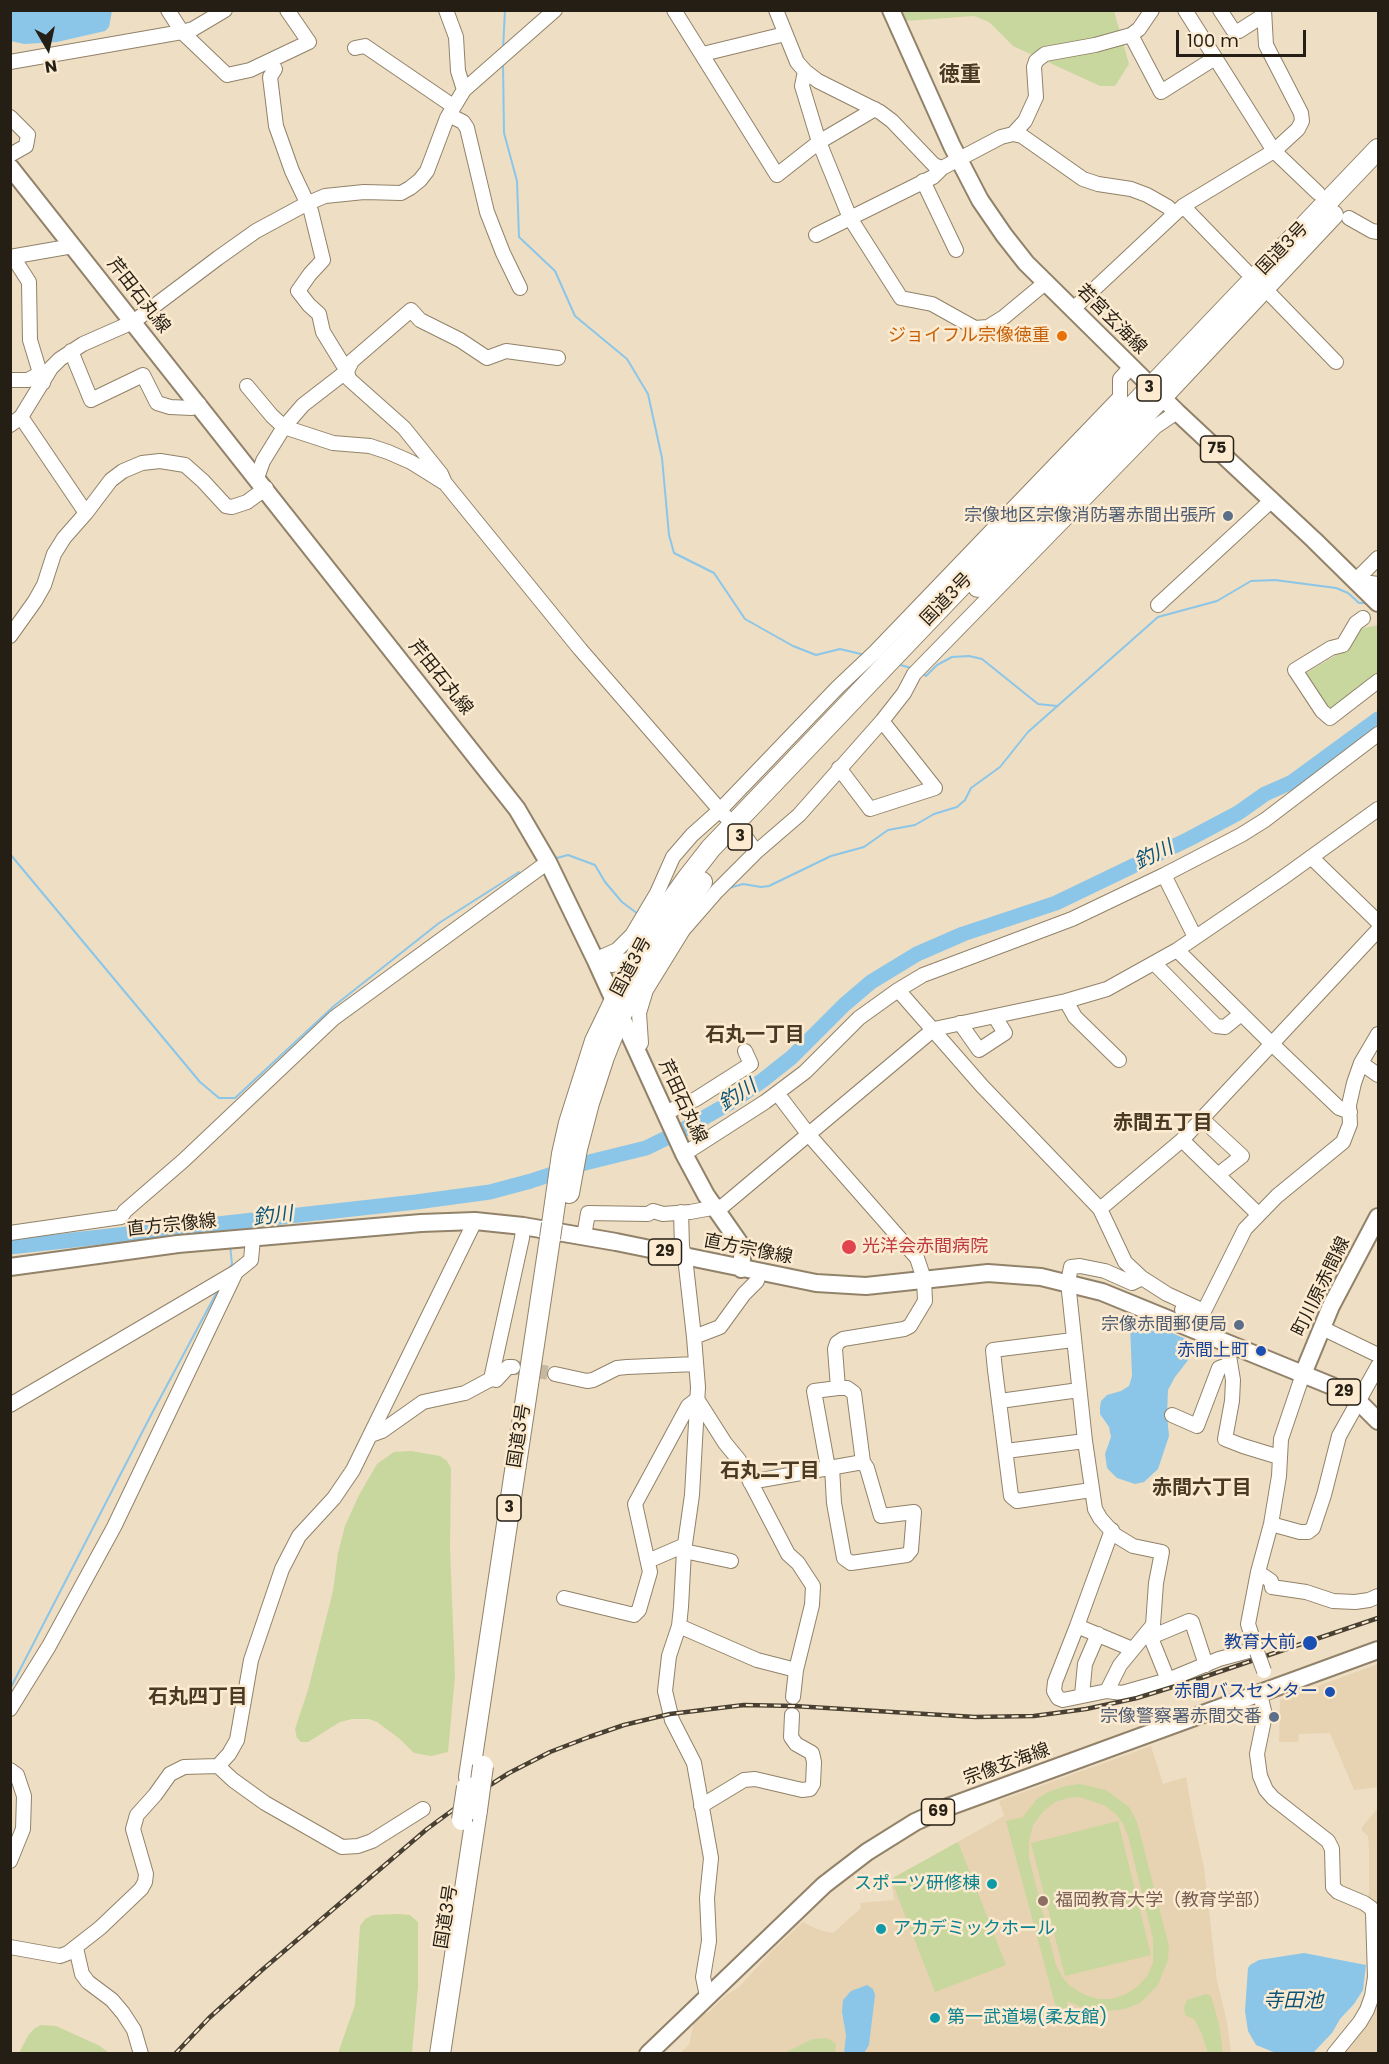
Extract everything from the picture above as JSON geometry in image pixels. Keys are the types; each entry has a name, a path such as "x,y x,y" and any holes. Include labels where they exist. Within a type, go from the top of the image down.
{"highway":[{"name":"国道3号","path":"1156,392 1378,149"},
{"name":"国道3号","path":"440,2054 476,1772 563,1190 570,1152 592,1094 617,1009 639,950 660,916 711,848 885,675 1156,392 1378,168"},
{"name":"国道3号","path":"617,1009 696,889 885,675"},
{"name":"国道3号","path":"427,2054 470,1815"}],"main road":[{"name":"若宮玄海線","path":"891,10 959,160 980,200 1004,235 1045,283 1156,392 1272,500 1369,584 1378,603"},
{"name":"芹田石丸線","path":"10,167 518,809 548,862 596,961 683,1152 706,1195 743,1248 741,1269"},
{"name":"町川原赤間線","path":"1303,1374 1331,1306 1378,1217"},
{"name":"直方宗像線","path":"10,1267 178,1244 421,1223 475,1221 584,1236 816,1283 866,1286 988,1273 1041,1276 1102,1292 1332,1386 1359,1402 1378,1421"},
{"name":"宗像玄海線","path":"648,2054 841,1871 915,1822 948,1807 1378,1650"}],"street":[{"path":"168,10 182,32 227,75 250,70 311,45 287,10"},
{"path":"446,10 456,37 458,71 464,90"},
{"path":"86,513 16,421 41,378 71,351 133,322 256,231 306,204 325,196 345,193 401,193 410,188 427,171 451,110 464,90 555,10"},
{"path":"674,10 777,175 819,142 875,109"},
{"path":"776,10 797,62 805,70 818,81 875,109 892,122 934,165 942,168"},
{"path":"1013,134 1025,121 1036,97 1034,67 1036,61 1045,54 1095,45 1131,35 1139,29 1152,10"},
{"path":"1185,10 1274,152 1318,193"},
{"path":"1220,10 1233,30 1239,31 1264,13"},
{"path":"10,62 182,32 193,29 224,11"},
{"path":"1073,309 1179,210 1274,152 1298,129 1302,121 1301,113 1266,45 1264,13"},
{"path":"703,56 707,53 784,34"},
{"path":"1131,35 1161,92 1215,58"},
{"path":"355,48 365,46 451,110 463,122 467,128 487,212 520,288"},
{"path":"275,69 270,77 276,126 306,204 311,211 323,260 298,291 319,314 323,332 347,371 349,379 404,428 441,474 445,483 580,650 723,814"},
{"path":"805,70 802,86 819,142 850,218 901,298 932,304 975,328 988,327 1004,317 1045,283"},
{"path":"10,117 28,135 26,146 10,155"},
{"path":"816,235 933,177 942,168 1001,137 1013,134 1022,136 1083,179 1098,184 1131,189 1179,210 1246,271"},
{"path":"923,182 956,250"},
{"path":"1349,218 1378,232"},
{"path":"41,378 30,339 29,282 12,257 73,246"},
{"path":"1271,295 1336,362"},
{"path":"10,636 26,616 39,593 54,554 64,538 111,480 123,471 142,463 160,461 185,465 226,506 232,507 247,502 262,483 263,460 284,427 319,392 347,371 352,361 411,309 420,321 460,340 487,358 506,351 558,358"},
{"path":"71,351 91,400 143,375 157,403 170,407 192,408 199,404"},
{"path":"639,950 630,959 619,963 601,964 596,961 617,950 632,935 657,893 673,856 692,835 723,814 838,687 875,652 1120,397 1120,379 1131,367"},
{"path":"10,380 41,378"},
{"path":"247,386 284,427 333,443 370,446 388,452 411,462 445,483"},
{"path":"636,1050 641,1043 638,1027 639,1013 646,990 683,930 717,891 756,852 799,815 882,721 904,693 914,674 1155,427 1177,412"},
{"path":"1158,604 1272,500"},
{"path":"1369,584 1378,558"},
{"path":"1363,618 1356,622 1343,645 1332,648 1296,670 1322,711 1330,718 1378,681"},
{"path":"839,768 870,809 935,788 882,721"},
{"path":"683,1152 777,1093 805,1072 859,1018 898,990 923,975 1072,918 1164,875 1265,820 1378,734"},
{"path":"584,1236 588,1213 648,1214 653,1211 663,1214 715,1209 723,1206 934,1029 1066,1001 1107,989 1177,950 1378,809"},
{"path":"747,839 756,852"},
{"path":"1311,857 1378,922"},
{"path":"10,1233 121,1217 334,1018 548,862"},
{"path":"1164,875 1195,937"},
{"path":"1100,1209 1182,1140 1378,930"},
{"path":"1177,950 1340,1108 1350,1112"},
{"path":"1154,963 1216,1026 1225,1027 1241,1014"},
{"path":"898,990 982,1086 1100,1209 1125,1262 1142,1278 1167,1294 1204,1311 1245,1229 1258,1214 1343,1142 1350,1124 1349,1104 1361,1064 1378,1034"},
{"path":"1066,1001 1075,1017 1119,1060"},
{"path":"960,1023 979,1050 1005,1033 995,1017"},
{"path":"665,1113 696,1099 751,1064 745,1051"},
{"path":"1361,1064 1378,1075"},
{"path":"777,1093 809,1134 917,1258 924,1279 925,1302 910,1326 904,1329 843,1339 837,1343 835,1349 838,1388"},
{"path":"1202,1119 1242,1156 1218,1174"},
{"path":"1182,1140 1258,1214"},
{"path":"681,1212 682,1247 694,1337 697,1399 692,1495 684,1548 679,1626 669,1656 665,1691 672,1720 694,1762 711,1858 707,1898 709,1941 703,1977 707,1996"},
{"path":"218,1766 229,1754 237,1740 251,1660 282,1569 299,1536 334,1498 353,1470 475,1221"},
{"path":"491,1379 523,1226"},
{"path":"10,1405 236,1272 251,1260 254,1238"},
{"path":"1142,1278 1132,1283 1105,1271 1080,1266 1071,1267 1068,1282 1073,1341 1095,1509 1115,1535 1133,1546 1162,1552 1150,1635 1168,1680"},
{"path":"10,1709 49,1646 114,1527 236,1272"},
{"path":"694,1337 720,1327 744,1294 757,1281 759,1272"},
{"path":"1167,1294 1168,1303 1207,1323 1204,1335"},
{"path":"1322,1328 1378,1355"},
{"path":"1073,1341 993,1350 1011,1496 1017,1501 1091,1490"},
{"path":"1227,1344 1233,1380 1232,1401 1225,1438 1279,1457"},
{"path":"555,1374 587,1381 617,1368 696,1364"},
{"path":"1172,1415 1197,1426 1219,1368 1230,1364"},
{"path":"1271,1524 1300,1532 1308,1532 1313,1528 1339,1436 1378,1366"},
{"path":"371,1435 382,1431 416,1406 465,1393 491,1379 496,1380 508,1368 513,1367"},
{"path":"1303,1374 1281,1439 1279,1476 1271,1524 1258,1572 1248,1624 1264,1671 1265,1715 1257,1754 1260,1776 1266,1790 1328,1841 1332,1849 1333,1887 1338,1892 1364,1903 1371,1908 1373,1914 1375,1977 1371,1996 1360,2022 1334,2054"},
{"path":"847,1388 854,1393 863,1462 867,1468 881,1516 914,1512 911,1550 907,1555 851,1563 844,1558 830,1468 814,1391 847,1388"},
{"path":"1000,1401 1079,1390"},
{"path":"697,1399 725,1443 739,1460 788,1554 798,1563 813,1587 812,1605 796,1670 793,1698"},
{"path":"564,1598 634,1615 639,1610 650,1572 635,1504 688,1406 697,1399"},
{"path":"1006,1451 1085,1441"},
{"path":"750,1482 863,1462"},
{"path":"1112,1530 1055,1682 1054,1691 1058,1698 1063,1700 1107,1691 1122,1693 1257,1650"},
{"path":"648,1561 684,1548 731,1561"},
{"path":"1258,1572 1271,1581 1272,1587 1305,1592 1333,1601 1355,1602 1378,1596"},
{"path":"1107,1691 1120,1665 1132,1649 1150,1635 1189,1621 1192,1622 1206,1665"},
{"path":"679,1626 757,1660 796,1670"},
{"path":"1077,1626 1132,1649"},
{"path":"1082,1695 1085,1664 1098,1634"},
{"path":"701,1806 744,1780 754,1779 802,1790 810,1789 813,1784 812,1753 796,1744 791,1737 792,1715"},
{"path":"10,1947 54,1956 69,1953 129,1902 141,1889 146,1874 133,1829 137,1815 170,1774 184,1767 218,1766 265,1803 342,1847 358,1846 372,1841 423,1809"},
{"path":"10,1770 18,1775 24,1796 23,1829 10,1861"},
{"path":"76,1948 82,1974 88,1982 112,2000 123,2013 134,2030 141,2054"}],"shaded area":[{"path":"1378,1664 1378,1787 1354,1790 1330,1733 1299,1734 1298,1742 1279,1742 1280,1700"},
{"name":"福岡教育大学（教育学部）","path":"1151,1746 1163,1784 1186,1777 1204,1867 1217,1981 1227,2022 1231,2053 679,2054 689,2045 694,2021 705,2011 707,2014 725,1996 739,1987 803,1922 819,1930 833,1933 861,1908 860,1903 894,1900 891,1879 1004,1816 999,1801"},
{"path":"1378,1808 1378,1965 1365,1899 1369,1894 1369,1850 1368,1836 1362,1831 1362,1827"},
{"path":"1378,1980 1378,2053 1339,2054"}],"green space":[{"path":"887,11 1114,11 1129,64 1115,86 1100,86 1013,46 989,22 974,16 905,21"},
{"path":"1378,625 1378,676 1335,709 1324,708 1306,673 1340,653 1359,629"},
{"path":"411,1451 440,1456 451,1468 450,1548 455,1676 448,1752 431,1756 414,1753 400,1739 377,1722 369,1719 340,1722 308,1742 301,1742 297,1738 295,1729 308,1690 333,1591 338,1553 345,1526 377,1464 394,1452"},
{"path":"1080,1784 1106,1790 1129,1807 1137,1822 1169,1946 1168,1960 1158,1985 1140,2003 1125,2009 1100,2012 1067,2001 1069,2012 1058,2015 1006,1821 1023,1817 1037,1799 1065,1786","holes":["1079,1797 1104,1805 1116,1814 1128,1836 1153,1939 1153,1963 1147,1976 1137,1987 1124,1995 1111,1999 1098,1999 1083,1994 1070,1986 1063,1978 1056,1965 1029,1858 1029,1842 1033,1825 1055,1802"]},
{"path":"1118,1821 1151,1955 1065,1976 1031,1843"},
{"path":"958,1842 1006,1965 935,1992 891,1879"},
{"path":"373,1915 410,1915 418,1922 418,1987 412,2053 338,2053 355,2005 360,1926 365,1919"},
{"path":"1206,1994 1211,1996 1219,2024 1223,2053 1208,2053 1194,2019 1185,2015 1184,2007 1187,2000"},
{"path":"41,2025 56,2026 100,2046 109,2053 19,2053 29,2034"},
{"path":"827,2038 836,2044 835,2053 784,2053 813,2039"}],"water":[{"path":"11,10 112,11 109,27 105,31 57,42 24,44 11,41"},
{"path":"1138,1318 1190,1341 1194,1345 1189,1359 1168,1390 1169,1436 1158,1469 1144,1482 1135,1484 1117,1478 1107,1468 1105,1454 1111,1437 1109,1427 1100,1414 1100,1407 1101,1401 1107,1395 1129,1386 1132,1376 1130,1324"},
{"name":"寺田池","path":"1304,1953 1366,1965 1363,1990 1332,2033 1313,2053 1276,2053 1256,2045 1248,2031 1245,2011 1248,1968 1259,1960"},
{"path":"867,1985 873,1989 875,1995 869,2045 864,2053 844,2053 846,2035 842,2012 843,2000 851,1991"}],"waterway":[{"path":"503,49 505,10"},
{"path":"503,64 504,133 517,181 519,237 555,271 575,316 627,359 648,394 662,458 669,535 674,553 714,573 745,619 793,646 816,655 840,649 865,655"},
{"path":"729,888 743,884 769,886 831,856 864,847 888,830 915,825 934,814 957,807 965,800 971,788 1000,767 1028,732 1158,617 1217,601 1251,581 1275,580 1336,588 1348,593 1359,603 1367,603"},
{"path":"922,673 926,676 937,665 952,657 969,656 982,659 1038,704 1057,706"},
{"path":"897,664 911,668"},
{"name":"釣川","path":"10,1247 490,1192 585,1163 646,1148 733,1101 763,1080 792,1057 844,1005 871,982 917,954 963,934 1056,903 1189,839 1238,813 1265,794 1292,782 1378,719"},
{"path":"10,854 200,1082 219,1098 235,1098 334,1006 439,923 519,872"},
{"path":"553,859 568,855 595,865 605,882 622,902 638,914"},
{"path":"229,1222 230,1234"},
{"path":"229,1269 232,1264 230,1245"},
{"path":"10,1689 218,1290"}],"tunnel":[{"path":"513,1367 555,1374"}],"railway":[{"path":"175,2054 209,2018 262,1970 427,1829 509,1773 550,1752 589,1737 624,1725 670,1714 744,1705 975,1717 1034,1716 1086,1709 1137,1698 1192,1681 1378,1618"}],"place":[{"name":"ジョイフル宗像徳重","path":"1062,336"},
{"name":"宗像地区宗像消防署赤間出張所","path":"1228,516"},
{"name":"光洋会赤間病院","path":"849,1247"},
{"name":"宗像赤間郵便局","path":"1239,1325"},
{"name":"赤間上町","path":"1261,1351"},
{"name":"教育大前","path":"1310,1643"},
{"name":"赤間バスセンター","path":"1330,1692"},
{"name":"宗像警察署赤間交番","path":"1274,1717"},
{"name":"スポーツ研修棟","path":"992,1884"},
{"name":"福岡教育大学（教育学部）","path":"1043,1901"},
{"name":"アカデミックホール","path":"881,1929"},
{"name":"第一武道場(柔友館)","path":"935,2018"}],"district":[{"name":"徳重","path":"960,76"},
{"name":"石丸一丁目","path":"755,1036"},
{"name":"赤間五丁目","path":"1163,1124"},
{"name":"石丸二丁目","path":"770,1472"},
{"name":"赤間六丁目","path":"1202,1489"},
{"name":"石丸四丁目","path":"198,1698"}]}
